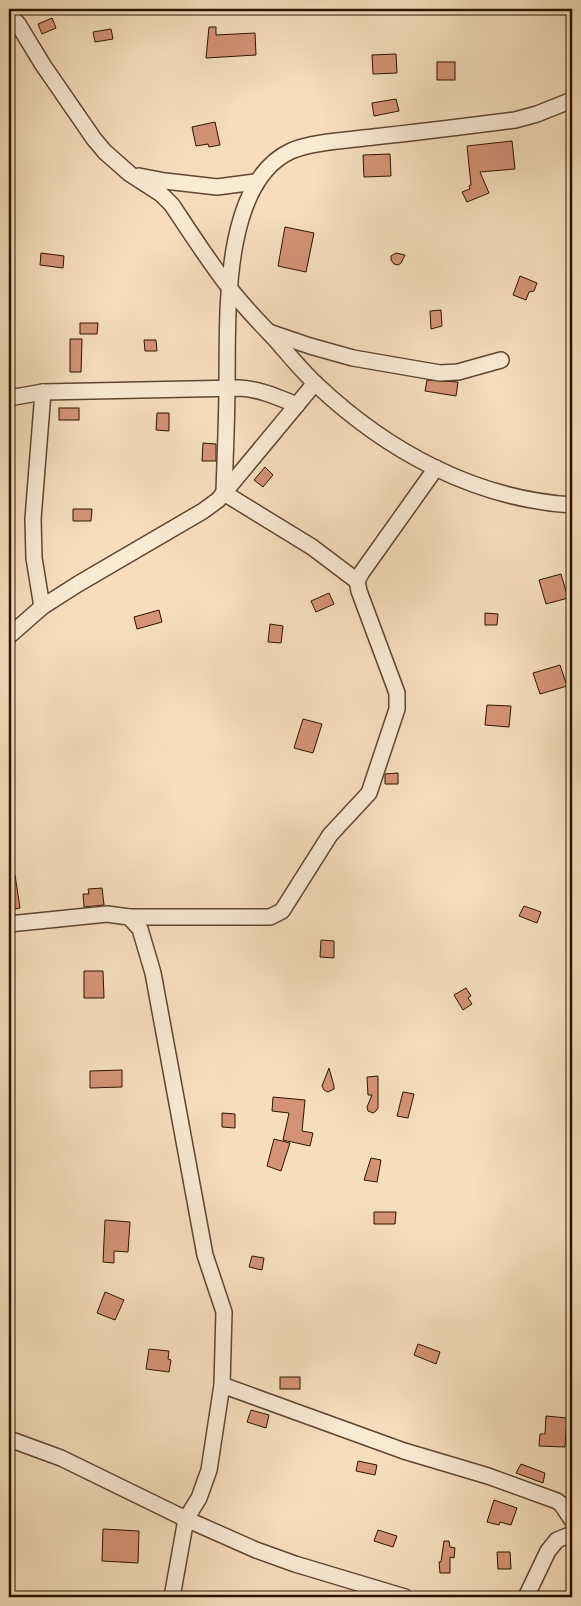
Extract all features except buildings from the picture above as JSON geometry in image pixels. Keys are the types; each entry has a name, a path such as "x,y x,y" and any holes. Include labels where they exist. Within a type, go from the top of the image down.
{"street":[{"path":"9,14 18,24 43,65 105,152 130,174 161,194 172,205 228,287 315,383 347,412 407,452 473,485 526,500 572,505"},
{"path":"224,493 228,287 242,216 255,182 270,165 297,148 331,142 515,120 537,114 572,100"},
{"path":"130,174 205,186 230,186 255,182"},
{"path":"268,331 332,353 450,374 501,360"},
{"path":"9,636 42,608 78,584 203,511 224,493 315,383"},
{"path":"9,398 43,392 227,388 256,389 297,405"},
{"path":"42,608 34,558 33,519 43,392"},
{"path":"9,924 107,914 129,917 270,917 282,911 330,835 369,794 398,704 397,693 359,591 357,580 436,468"},
{"path":"224,493 312,547 357,580"},
{"path":"129,917 140,929 153,973 206,1255 224,1312 222,1385 209,1470 199,1498 186,1519 172,1597"},
{"path":"222,1385 404,1451 488,1476 557,1501 572,1520"},
{"path":"9,1439 61,1458 186,1519 256,1550 294,1564 405,1597"},
{"path":"526,1597 548,1551 557,1540 572,1534"}]}
